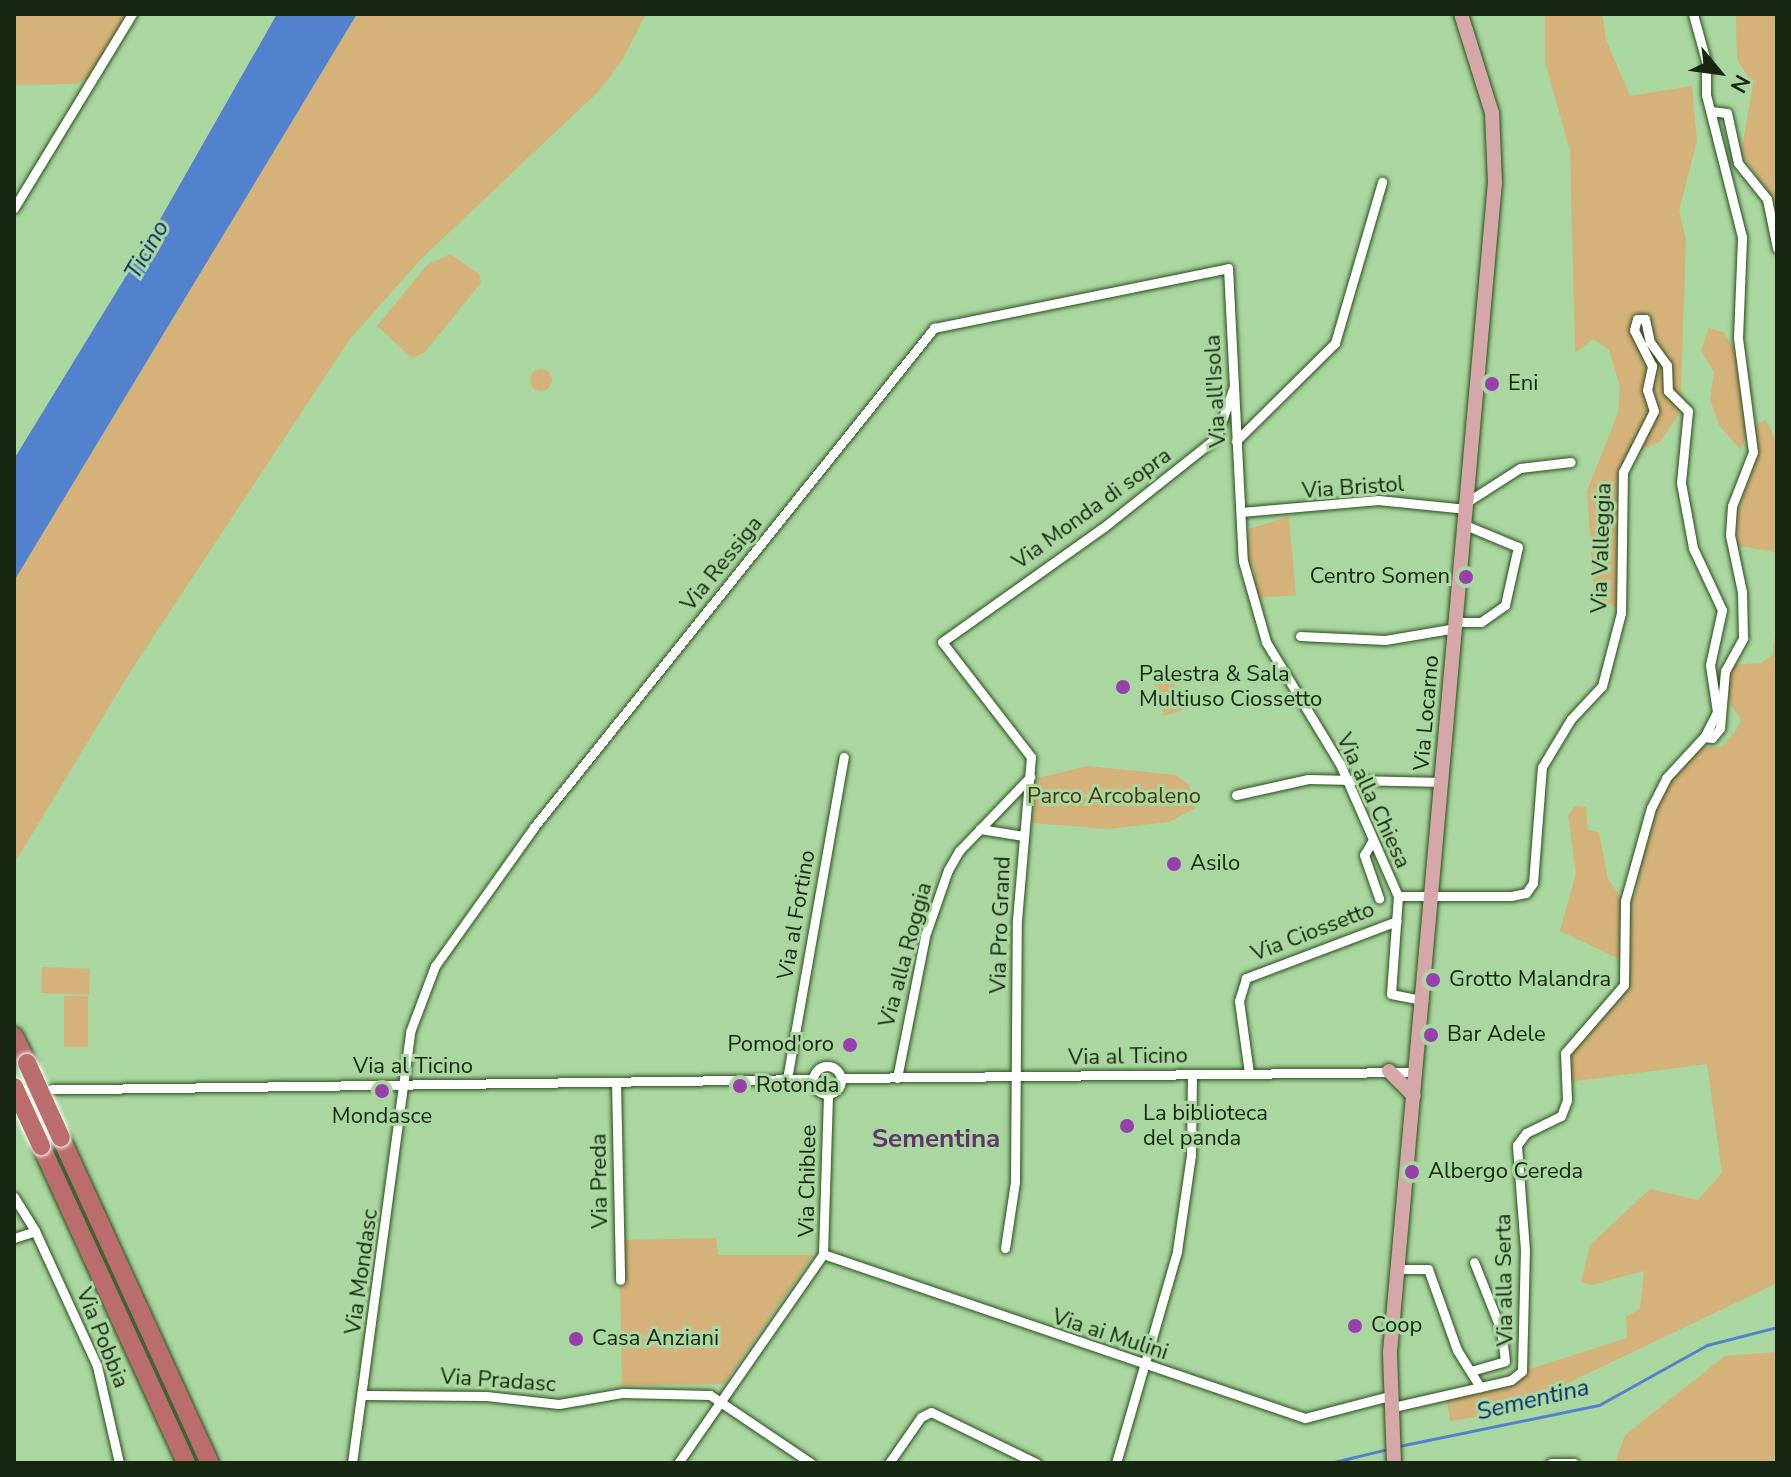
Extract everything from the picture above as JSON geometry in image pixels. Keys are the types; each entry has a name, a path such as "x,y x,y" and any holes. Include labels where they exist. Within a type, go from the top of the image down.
{"highway":[{"path":"14,1036 210,1463"},
{"path":"14,1088 186,1463"},
{"path":"143,1369 178,1463"}],"main road":[{"name":"Via Locarno","path":"1394,1463 1389,1408 1399,1269 1496,159 1489,102 1461,14"},
{"path":"1389,1071 1414,1096"}],"street":[{"path":"14,208 132,14"},
{"path":"1693,14 1703,46 1711,111 1727,113 1738,163 1767,199 1777,248"},
{"name":"Via alla Serta","path":"1389,1408 1514,1379 1524,1365 1525,1250 1517,1145 1526,1133 1561,1116 1567,1100 1565,1053 1624,985 1625,901 1645,827 1662,783 1704,737 1712,738 1720,728 1725,668 1744,632 1731,513 1753,452 1738,338 1742,237 1711,111"},
{"path":"1236,441 1335,343 1382,182"},
{"name":"Via all'Isola","path":"1228,268 1241,512"},
{"name":"Via Ressiga","path":"404,1086 412,1023 444,950 543,815 928,333 1228,268"},
{"name":"Via Valleggia","path":"1433,895 1517,895 1532,886 1542,767 1566,726 1602,686 1623,605 1623,472 1654,411 1647,390 1652,366 1634,330 1640,318 1647,321 1650,342 1667,365 1668,391 1688,411 1681,483 1693,548 1722,610 1710,665 1717,712 1704,737"},
{"name":"Via Monda di sopra","path":"1030,777 1028,749 942,642 1104,527 1216,438 1226,419 1228,392 1234,386"},
{"path":"1467,506 1520,468 1571,462"},
{"name":"Via Bristol","path":"1241,512 1378,500 1467,506"},
{"name":"Via alla Chiesa","path":"1241,512 1244,569 1259,625 1345,777 1398,896 1433,895"},
{"path":"1300,636 1385,640 1481,622 1505,605 1518,547 1465,525"},
{"name":"Via al Fortino","path":"787,1079 844,757"},
{"name":"Via alla Roggia","path":"897,1078 925,936 951,864 1030,777"},
{"name":"Via Pro Grand","path":"1005,1248 1015,1182 1023,836 1030,777"},
{"path":"1236,795 1299,780 1345,777 1443,782"},
{"path":"980,829 1023,836"},
{"path":"1373,840 1364,855 1379,898"},
{"path":"1398,896 1392,996 1423,1000"},
{"name":"Via Ciossetto","path":"1249,1073 1239,1001 1246,978 1397,921"},
{"path":"826,1066 842,1078 838,1090 828,1095 817,1090 813,1079 826,1066"},
{"name":"Via al Ticino","path":"842,1078 1415,1072"},
{"path":"1116,1463 1182,1227 1192,1075"},
{"name":"Via al Ticino","path":"14,1088 813,1079"},
{"name":"Via Preda","path":"616,1082 620,1280"},
{"name":"Via Mondasc","path":"352,1463 404,1086"},
{"name":"Via Chiblee","path":"678,1463 823,1254 828,1095"},
{"name":"Via Pobbia","path":"14,1197 35,1231 102,1381 119,1463"},
{"path":"14,1238 35,1231"},
{"name":"Via ai Mulini","path":"823,1254 1144,1366 1305,1418 1389,1408"},
{"path":"1471,1371 1505,1361 1501,1330 1474,1262"},
{"name":"Via alla Serta","path":"1399,1269 1428,1269 1452,1337 1480,1387"},
{"name":"Via Pradasc","path":"363,1395 450,1394 559,1404 623,1393 706,1394 722,1400"},
{"path":"722,1400 811,1463"},
{"path":"889,1463 921,1417 931,1412 1036,1463"},
{"path":"1551,1463 1574,1463"}],"green space":[{"path":"14,14 127,14 89,78 75,84 14,85"},
{"path":"357,14 646,14 622,60 599,91 422,258 350,339 130,672 14,864 14,581"},
{"path":"1545,14 1602,14 1606,40 1630,96 1692,86 1697,141 1679,211 1686,239 1681,391 1686,404 1660,442 1624,457 1618,608 1594,596 1587,491 1618,413 1620,387 1609,350 1593,339 1575,353 1570,151 1545,62"},
{"path":"1736,14 1777,14 1777,233 1771,196 1741,153 1753,85 1737,59"},
{"path":"450,254 479,274 481,283 425,352 412,358 377,326 427,265"},
{"path":"1709,328 1723,332 1735,348 1746,436 1741,450 1719,425 1710,399 1714,372 1701,350"},
{"path":"541,369 549,372 552,380 549,388 541,391 533,388 530,380 533,372"},
{"path":"1766,420 1777,443 1777,552 1738,546 1734,522 1756,462 1754,425"},
{"path":"1289,517 1296,595 1256,598 1254,566 1248,565 1249,529"},
{"path":"1777,622 1777,1283 1507,1412 1450,1421 1446,1396 1627,1338 1626,1317 1640,1309 1644,1271 1592,1285 1581,1282 1590,1245 1650,1189 1698,1200 1722,1173 1707,1064 1569,1082 1569,1052 1615,1004 1627,986 1630,964 1560,931 1576,873 1568,815 1575,806 1586,807 1588,830 1599,832 1608,879 1620,896 1635,897 1648,828 1661,792 1700,747 1722,747 1736,730 1741,720 1730,703 1726,673 1730,665 1760,663 1772,656"},
{"path":"1173,678 1182,711 1163,716 1155,683"},
{"name":"Parco Arcobaleno","path":"1087,766 1176,775 1189,785 1196,808 1169,822 1109,829 1032,823 1038,778"},
{"path":"42,967 90,969 89,995 41,993"},
{"path":"64,996 88,996 88,1047 64,1047"},
{"path":"716,1238 718,1255 813,1255 724,1384 622,1386 619,1240"},
{"path":"1777,1352 1777,1463 1615,1463 1625,1435 1725,1356"}],"water":[{"name":"Ticino","path":"277,14 357,14 14,581 14,459 150,237"}],"waterway":[{"name":"Sementina","path":"1399,1446 1599,1405 1707,1345 1777,1327"},
{"name":"Sementina","path":"1330,1463 1388,1449"}],"place":[{"name":"Eni","path":"1492,384"},
{"name":"Centro Somen","path":"1466,577"},
{"name":"Palestra & Sala Multiuso Ciossetto","path":"1123,687"},
{"name":"Asilo","path":"1174,864"},
{"name":"Grotto Malandra","path":"1433,980"},
{"name":"Bar Adele","path":"1431,1035"},
{"name":"Pomod'oro","path":"850,1045"},
{"name":"Rotonda","path":"740,1086"},
{"name":"Mondasce","path":"382,1091"},
{"name":"La biblioteca del panda","path":"1127,1126"},
{"name":"Albergo Cereda","path":"1412,1172"},
{"name":"Coop","path":"1355,1326"},
{"name":"Casa Anziani","path":"576,1339"}],"district":[{"name":"Sementina","path":"936,1139"}]}
